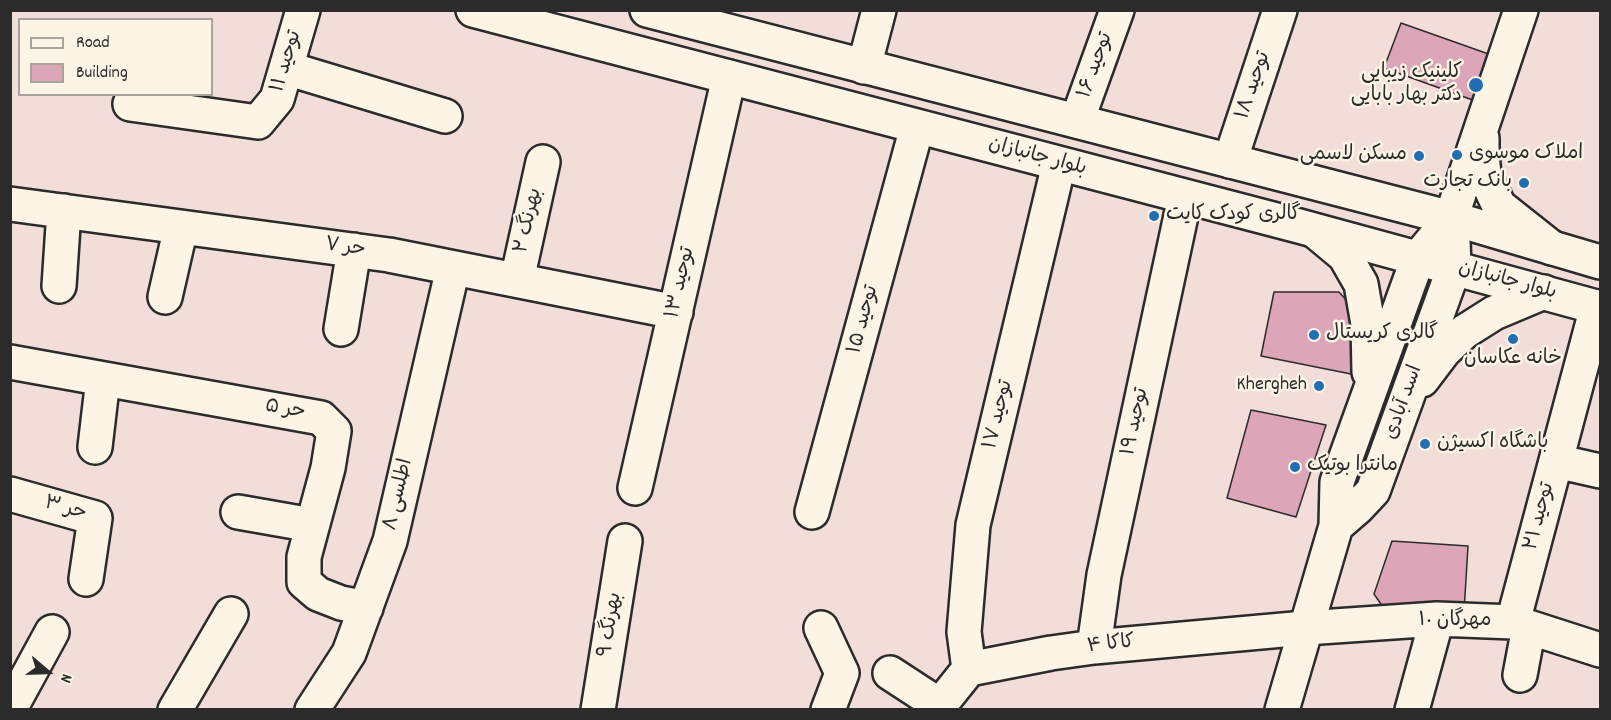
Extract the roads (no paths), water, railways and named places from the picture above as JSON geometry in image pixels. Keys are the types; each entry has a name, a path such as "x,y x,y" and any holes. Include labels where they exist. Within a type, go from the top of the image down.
{"main road":[{"name":"توحید ۱۱","path":"130,104 258,122 278,99 303,10"},
{"name":"بلوار جانبازان","path":"473,10 1599,307"},
{"path":"647,10 1451,218 1600,262"},
{"path":"864,67 879,10"},
{"name":"توحید ۱۶","path":"1077,121 1117,10"},
{"name":"توحید ۱۸","path":"1230,161 1280,10"},
{"path":"1455,268 1451,218 1521,10"},
{"path":"286,68 445,116"},
{"name":"توحید ۱۳","path":"635,488 729,77"},
{"path":"1483,124 1484,174 1499,206 1552,248"},
{"name":"توحید ۱۵","path":"812,512 917,127"},
{"name":"بهرنگ ۲","path":"517,280 543,162"},
{"name":"توحید ۱۷","path":"969,669 964,632 973,525 1059,164"},
{"name":"توحید ۱۹","path":"1094,647 1104,575 1185,197"},
{"name":"حر ۷","path":"10,204 389,255 676,312"},
{"path":"59,286 64,211"},
{"name":"اسد آبادی","path":"1282,710 1336,526 1337,482 1418,258 1451,218"},
{"path":"165,297 181,227"},
{"path":"1315,231 1345,256 1360,284 1368,324 1369,393"},
{"path":"341,329 354,250"},
{"name":"اطلسی ۸","path":"312,710 349,653 390,541 453,268"},
{"name":"اسد آبادی","path":"1336,526 1372,491 1455,268"},
{"path":"1404,406 1444,351 1464,332 1494,313 1544,292"},
{"name":"توحید ۲۱","path":"1520,675 1521,625 1556,461 1599,307"},
{"name":"حر ۵","path":"10,362 321,418 334,431 328,468 304,557 304,582 318,594 341,603 366,608"},
{"path":"95,447 103,379"},
{"path":"1556,461 1600,471"},
{"name":"حر ۳","path":"10,494 95,518 86,579"},
{"path":"238,512 312,525"},
{"name":"بهرنگ ۹","path":"598,710 625,540"},
{"path":"175,710 231,615"},
{"path":"1412,710 1437,619"},
{"name":"مهرگان ۱۰","path":"1305,628 1437,619 1521,625 1600,650"},
{"path":"821,628 842,674 828,710"},
{"name":"کاکا ۴","path":"969,669 1094,647 1305,628"},
{"path":"10,709 52,632"},
{"path":"890,673 938,707 969,669"}],"place":[{"name":"کلینیک زیبایی دکتر بهار بابایی","path":"1476,85"},
{"name":"املاک موسوی","path":"1457,155"},
{"name":"مسکن لاسمی","path":"1419,156"},
{"name":"بانک تجارت","path":"1524,183"},
{"name":"گالری کودک کایت","path":"1154,216"},
{"name":"گالری کریستال","path":"1314,335"},
{"name":"خانه عکاسان","path":"1513,339"},
{"name":"Khergheh","path":"1319,386"},
{"name":"باشگاه اکسیژن","path":"1425,444"},
{"name":"مانترا بوتیک","path":"1295,467"}]}
